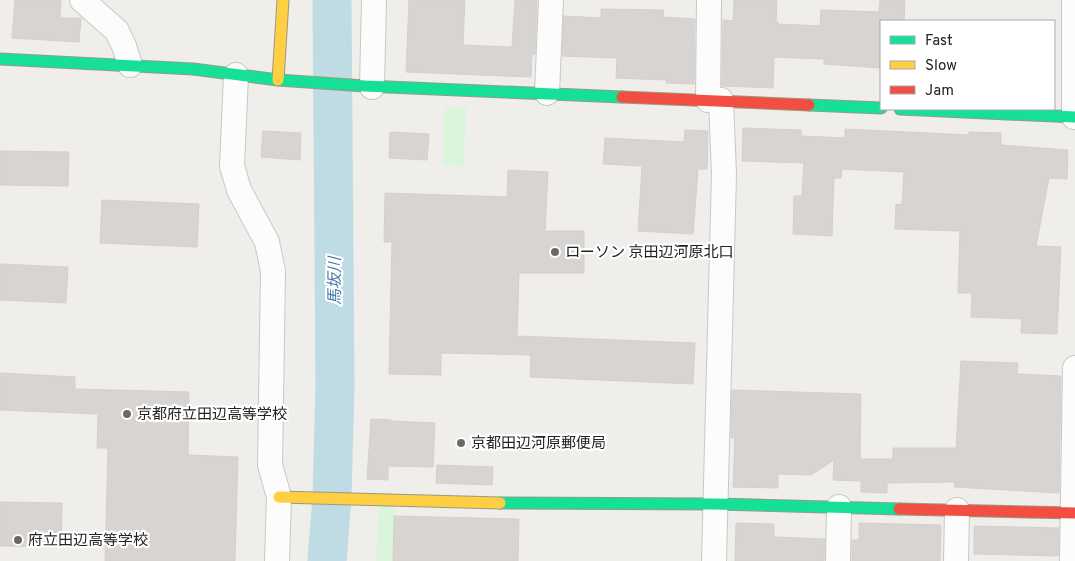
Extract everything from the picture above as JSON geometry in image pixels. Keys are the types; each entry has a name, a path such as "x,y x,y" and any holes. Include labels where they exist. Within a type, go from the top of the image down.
{"street":[{"path":"82,0 117,31 130,65"},
{"path":"278,80 283,0"},
{"path":"369,87 374,0"},
{"path":"547,93 551,0"},
{"path":"709,0 715,100 724,174 714,561"},
{"path":"922,110 1074,117 1074,0"},
{"path":"0,59 193,69 278,80 369,87 880,108"},
{"path":"236,75 232,166 239,190 267,242 273,272 270,465 279,497 277,561"},
{"path":"1072,561 1075,368"},
{"path":"279,497 531,504 715,504 1074,513"},
{"path":"838,561 839,507"},
{"path":"956,561 957,510"}],"green space":[{"path":"445,107 466,107 464,167 443,165"},
{"path":"379,506 395,506 393,561 376,561"}],"building":[{"path":"15,0 61,0 60,18 81,18 79,42 12,38"},
{"path":"409,0 465,0 463,45 512,47 515,0 537,0 535,54 532,54 531,77 406,72"},
{"path":"734,0 777,0 776,22 778,24 820,26 821,10 879,12 880,0 905,0 904,20 880,20 880,68 824,64 824,59 774,57 773,88 722,86 723,20 733,21"},
{"path":"601,9 664,10 663,17 695,19 694,84 666,83 667,80 616,78 617,58 562,56 564,16 601,18"},
{"path":"743,128 801,130 801,136 845,138 845,129 969,135 969,132 1001,133 1001,145 1068,150 1067,179 1049,178 1036,246 1061,247 1057,334 1021,333 1022,319 971,317 972,293 958,293 960,231 895,229 896,204 902,205 904,172 842,169 841,178 834,178 832,236 793,234 794,196 802,196 804,163 742,161"},
{"path":"685,130 708,131 707,169 698,169 693,234 638,231 642,166 603,164 605,138 684,142"},
{"path":"263,131 301,133 300,160 261,157"},
{"path":"390,132 429,134 427,160 389,158"},
{"path":"0,151 69,152 68,186 0,185"},
{"path":"508,170 548,172 545,231 584,231 584,273 519,273 517,336 695,343 693,384 530,377 531,355 441,353 441,375 389,374 392,242 384,242 385,193 507,197"},
{"path":"102,200 199,204 197,247 100,243"},
{"path":"0,264 68,267 66,303 0,300"},
{"path":"961,361 1018,363 1017,374 1061,376 1059,493 954,487 955,482 887,483 887,493 861,492 861,481 833,480 834,460 811,475 778,474 778,488 733,487 735,438 731,438 732,390 861,394 860,459 893,459 893,448 956,448"},
{"path":"0,373 75,377 75,389 189,392 188,455 238,457 235,561 105,561 108,448 97,448 98,414 0,410"},
{"path":"371,419 435,423 433,467 388,466 388,480 367,479"},
{"path":"437,465 493,467 492,485 436,483"},
{"path":"0,502 62,503 61,547 0,546"},
{"path":"394,516 519,519 518,561 393,561"},
{"path":"736,523 774,524 774,537 825,539 824,561 735,561"},
{"path":"859,523 941,525 940,561 852,561 852,540 859,540"},
{"path":"974,526 1059,528 1058,556 974,554"}],"waterway":[{"name":"馬坂川","path":"327,561 332,497 335,385 332,0"}],"traffic: fast":[{"path":"0,59 193,69 278,80 365,86 622,97"},
{"path":"809,105 880,108"},
{"path":"922,110 1075,117"},
{"path":"500,503 715,504 899,509"}],"traffic: slow":[{"path":"278,80 283,0"},
{"path":"279,497 500,503"}],"traffic: jam":[{"path":"622,97 809,105"},
{"path":"899,509 1075,513"}],"place":[{"name":"ローソン 京田辺河原北口","path":"555,252"},
{"name":"京都府立田辺高等学校","path":"127,414"},
{"name":"京都田辺河原郵便局","path":"461,443"},
{"name":"府立田辺高等学校","path":"18,540"}]}
